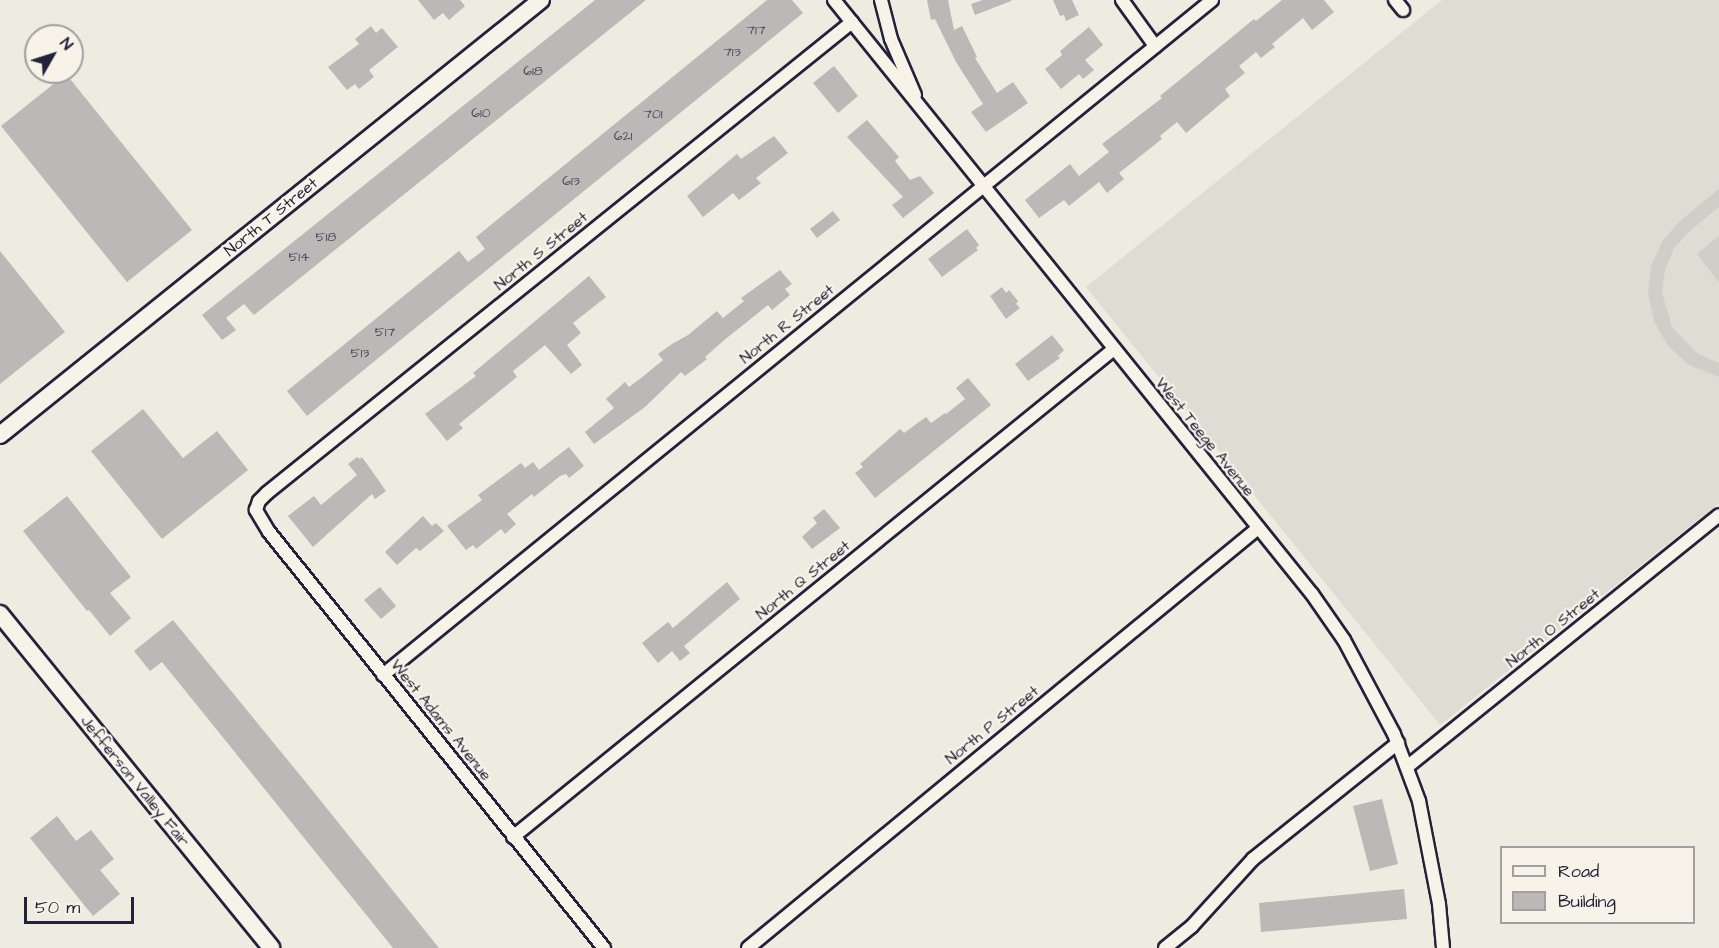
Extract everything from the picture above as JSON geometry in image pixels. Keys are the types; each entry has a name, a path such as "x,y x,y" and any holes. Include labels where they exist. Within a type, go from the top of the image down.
{"street":[{"name":"North T Street","path":"0,435 542,0"},
{"name":"West Teege Avenue","path":"834,0 1312,594 1344,640 1371,687 1407,767 1429,842 1443,948"},
{"path":"881,0 891,39 921,110"},
{"path":"1122,0 1155,45"},
{"name":"North R Street","path":"382,675 1212,0"},
{"name":"North S Street","path":"256,510 267,493 852,22"},
{"name":"North Q Street","path":"513,837 1114,349"},
{"name":"West Adams Avenue","path":"256,510 269,532 382,675 604,948"},
{"name":"North O Street","path":"1407,767 1719,515"},
{"name":"North P Street","path":"748,948 1258,528"},
{"name":"Jefferson Valley Fair","path":"0,614 271,948"},
{"path":"1165,948 1198,920 1253,859 1398,743"}],"shaded area":[{"path":"1442,0 1719,0 1719,503 1440,725 1086,287"},
{"path":"1719,189 1719,207 1674,248 1665,270 1662,293 1672,327 1697,353 1719,363 1719,377 1689,365 1668,346 1654,321 1648,294 1651,266 1663,240 1681,220"},
{"path":"1719,236 1719,282 1697,254"}],"building":[{"path":"418,0 460,0 465,6 449,20 443,13 434,20"},
{"path":"595,0 646,0 254,315 244,304 226,318 236,330 222,340 202,315"},
{"path":"767,0 792,0 803,13 307,416 287,391 459,251 468,262 485,249 476,237"},
{"path":"927,0 948,0 954,30 962,26 977,57 975,58 997,93 1013,82 1028,103 986,132 971,112 983,104 956,62 935,19 931,20"},
{"path":"983,0 1011,1 975,15 971,4"},
{"path":"1053,0 1072,0 1079,15 1066,21 1064,15 1060,16"},
{"path":"1282,0 1324,0 1334,12 1312,30 1303,18 1272,44 1275,47 1261,58 1256,52 1239,66 1245,73 1225,89 1230,96 1186,133 1177,122 1160,136 1162,139 1119,173 1124,179 1107,193 1099,182 1069,206 1064,200 1039,218 1025,200 1070,164 1079,176 1109,152 1102,144 1162,98 1160,96 1254,19 1256,21"},
{"path":"371,26 376,33 382,28 398,47 369,70 374,77 359,89 355,84 347,90 328,67 359,44 355,39"},
{"path":"1089,27 1103,45 1085,60 1094,70 1083,79 1079,74 1061,89 1045,69 1062,55 1060,51"},
{"path":"834,66 858,96 838,113 813,83"},
{"path":"54,84 74,84 192,230 127,282 1,126"},
{"path":"867,120 899,157 895,161 910,180 920,176 934,193 903,218 892,205 903,197 847,137"},
{"path":"774,136 788,153 756,178 761,183 739,200 733,193 703,217 687,196 737,154 741,159"},
{"path":"833,211 840,220 817,238 810,229"},
{"path":"967,229 979,245 976,248 978,250 942,277 928,259"},
{"path":"0,251 65,332 0,384"},
{"path":"780,270 792,284 785,289 790,295 772,310 768,305 723,341 705,357 707,359 685,376 681,372 645,407 594,444 585,432 614,408 606,399 625,382 629,387 663,360 658,354 688,335 717,311 723,318 744,301 741,298"},
{"path":"589,276 606,297 573,323 581,333 567,345 582,365 571,374 545,345 513,371 517,377 459,424 463,428 447,441 425,414 476,376 473,373"},
{"path":"1002,287 1006,293 1009,290 1018,301 1016,304 1020,308 1006,319 990,296"},
{"path":"1052,335 1064,350 1058,356 1060,358 1028,381 1015,364"},
{"path":"968,378 991,405 875,498 855,473 863,467 860,464 900,429 904,433 926,417 931,423 965,399 956,388"},
{"path":"143,409 183,458 217,431 248,470 162,539 91,451"},
{"path":"569,447 584,466 569,478 566,474 560,476 534,497 532,494 507,514 516,524 505,534 501,529 476,549 473,545 466,550 447,526 482,500 478,495 521,463 525,468 533,462 539,470"},
{"path":"357,457 360,459 362,457 386,491 375,499 372,494 313,547 288,516 314,496 321,505 357,475 348,464"},
{"path":"67,496 131,577 110,593 131,618 110,636 23,531"},
{"path":"824,509 840,528 812,549 802,537 817,523 813,518"},
{"path":"423,516 432,526 436,523 444,531 420,551 416,548 397,565 385,552"},
{"path":"727,582 740,599 684,646 690,653 680,661 672,651 658,663 642,643 668,622 673,628"},
{"path":"380,587 396,606 381,619 364,600"},
{"path":"173,620 439,948 393,948 162,662 150,671 134,651"},
{"path":"1382,799 1398,864 1370,871 1353,806"},
{"path":"57,816 76,841 91,830 114,859 100,870 120,894 93,916 30,838"},
{"path":"1404,889 1407,919 1261,932 1259,903"}]}
